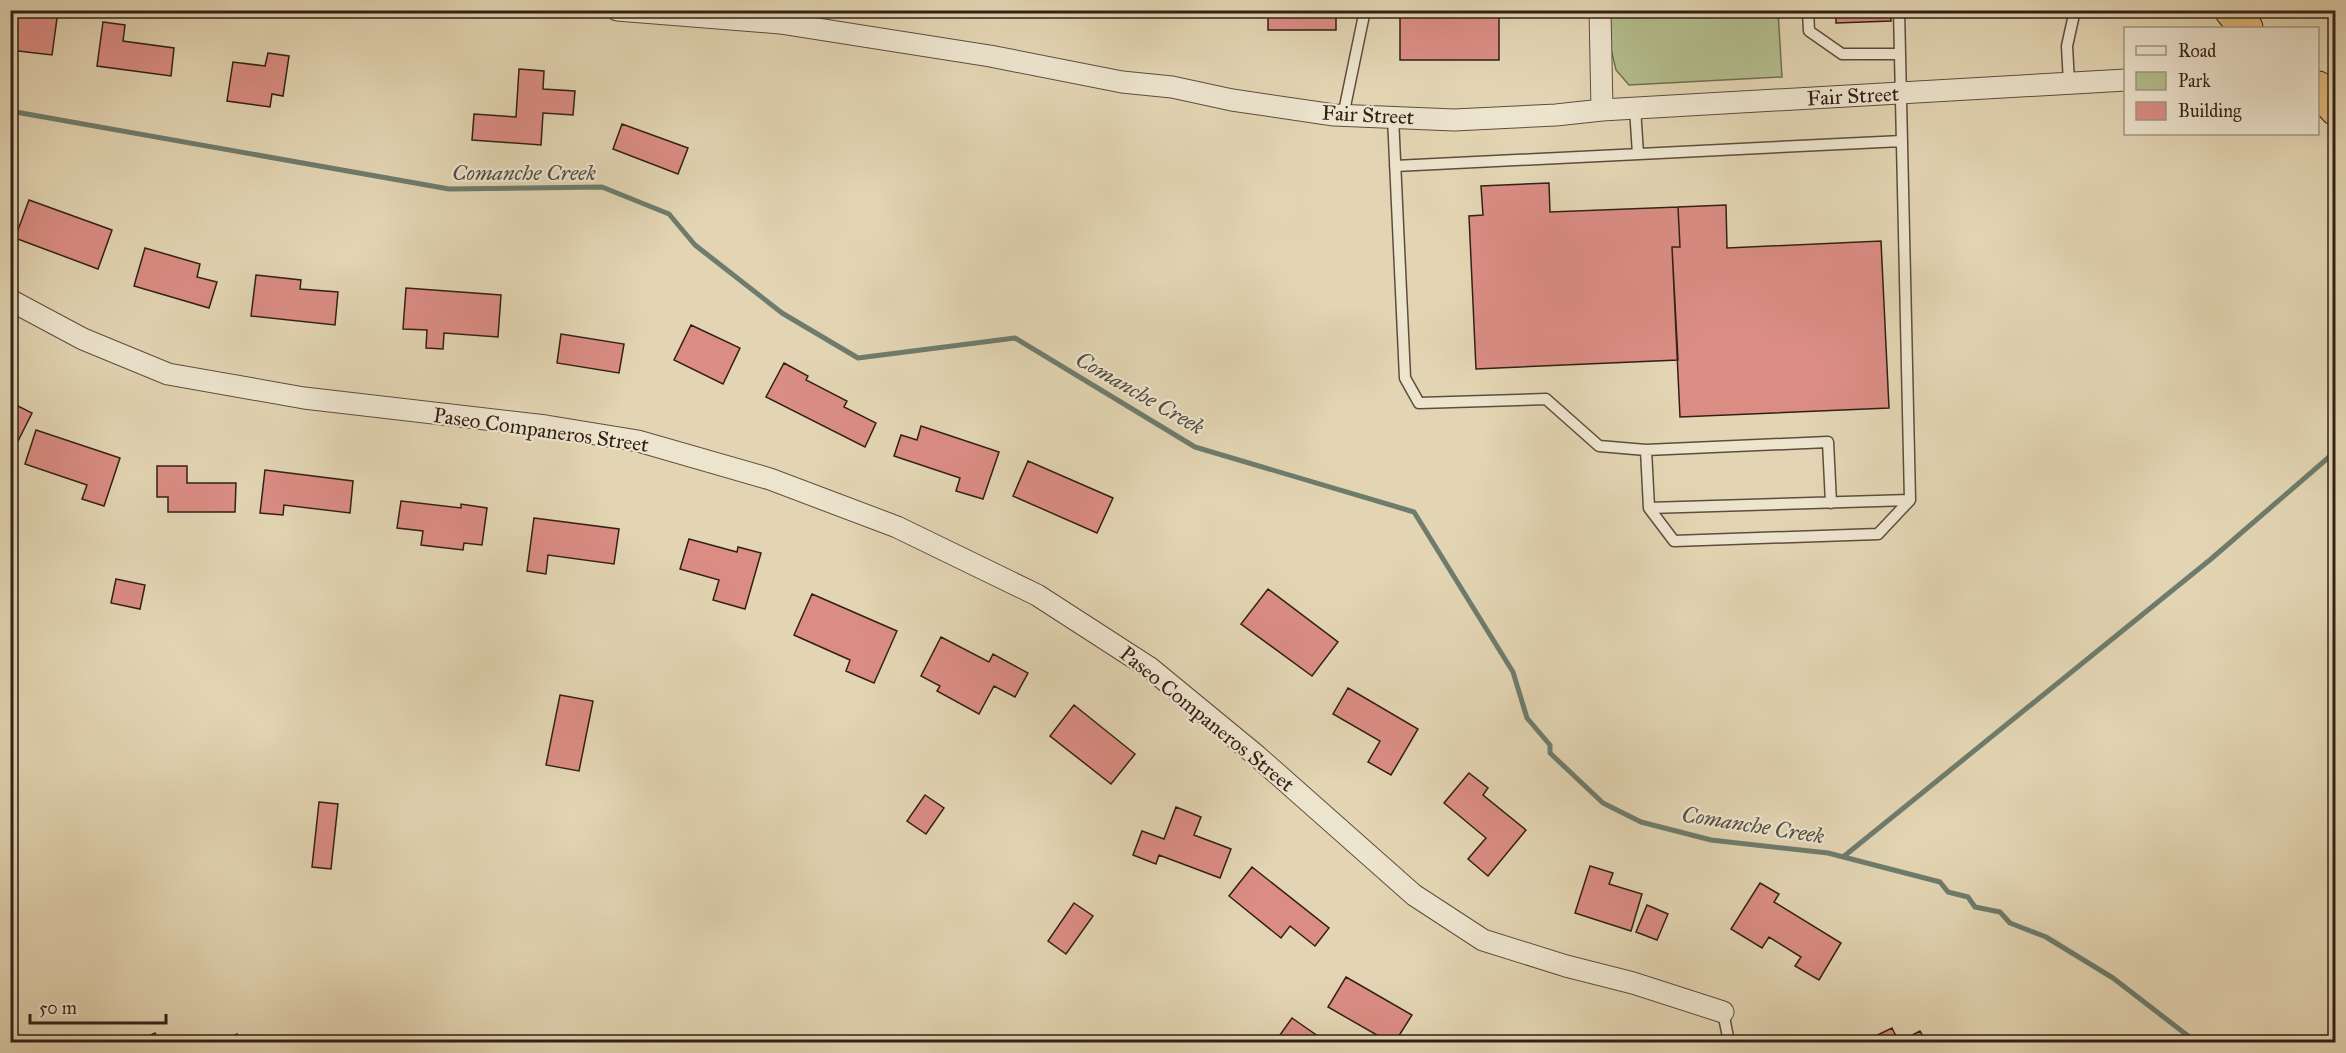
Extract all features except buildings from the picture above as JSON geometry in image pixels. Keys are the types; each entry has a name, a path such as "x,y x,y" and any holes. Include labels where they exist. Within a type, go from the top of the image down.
{"highway":[{"path":"2231,10 2245,27"},
{"path":"2252,10 2266,27"},
{"path":"2319,89 2336,109"}],"street":[{"name":"Fair Street","path":"617,10 780,23 990,56 1122,82 1172,87 1232,100 1343,116 1454,120 2124,80"},
{"path":"1600,10 1602,110"},
{"name":"Paseo Companeros Street","path":"10,300 83,339 168,374 304,398 546,426 638,441 770,479 897,527 1037,595 1150,668 1257,756 1414,895 1483,940 1724,1012"}],"lane":[{"path":"1343,116 1365,10"},
{"path":"1808,10 1809,31 1842,54 1900,54"},
{"path":"1646,450 1649,508 1674,541 1878,534 1910,500 1899,10"},
{"path":"2069,83 2067,46 2074,10"},
{"path":"1635,108 1638,154"},
{"path":"1393,117 1405,378 1419,403 1546,399 1599,446 1646,450 1828,442 1831,503"},
{"path":"1395,166 1902,141"},
{"path":"1649,508 1910,500"},
{"path":"1724,1012 1729,1042"}],"green space":[{"path":"1609,11 1778,11 1782,77 1629,85 1616,70 1610,45"}],"waterway":[{"name":"Comanche Creek","path":"10,111 449,189 602,187 669,214 695,245 782,313 858,358 1015,338 1195,447 1414,512 1513,672 1527,718 1550,745 1550,753 1603,803 1641,822 1711,840 1828,853 1940,882 1948,892 1968,897 1975,907 2000,912 2010,923 2046,937 2113,978 2196,1042"},
{"path":"1843,857 2211,559 2336,451"}]}
